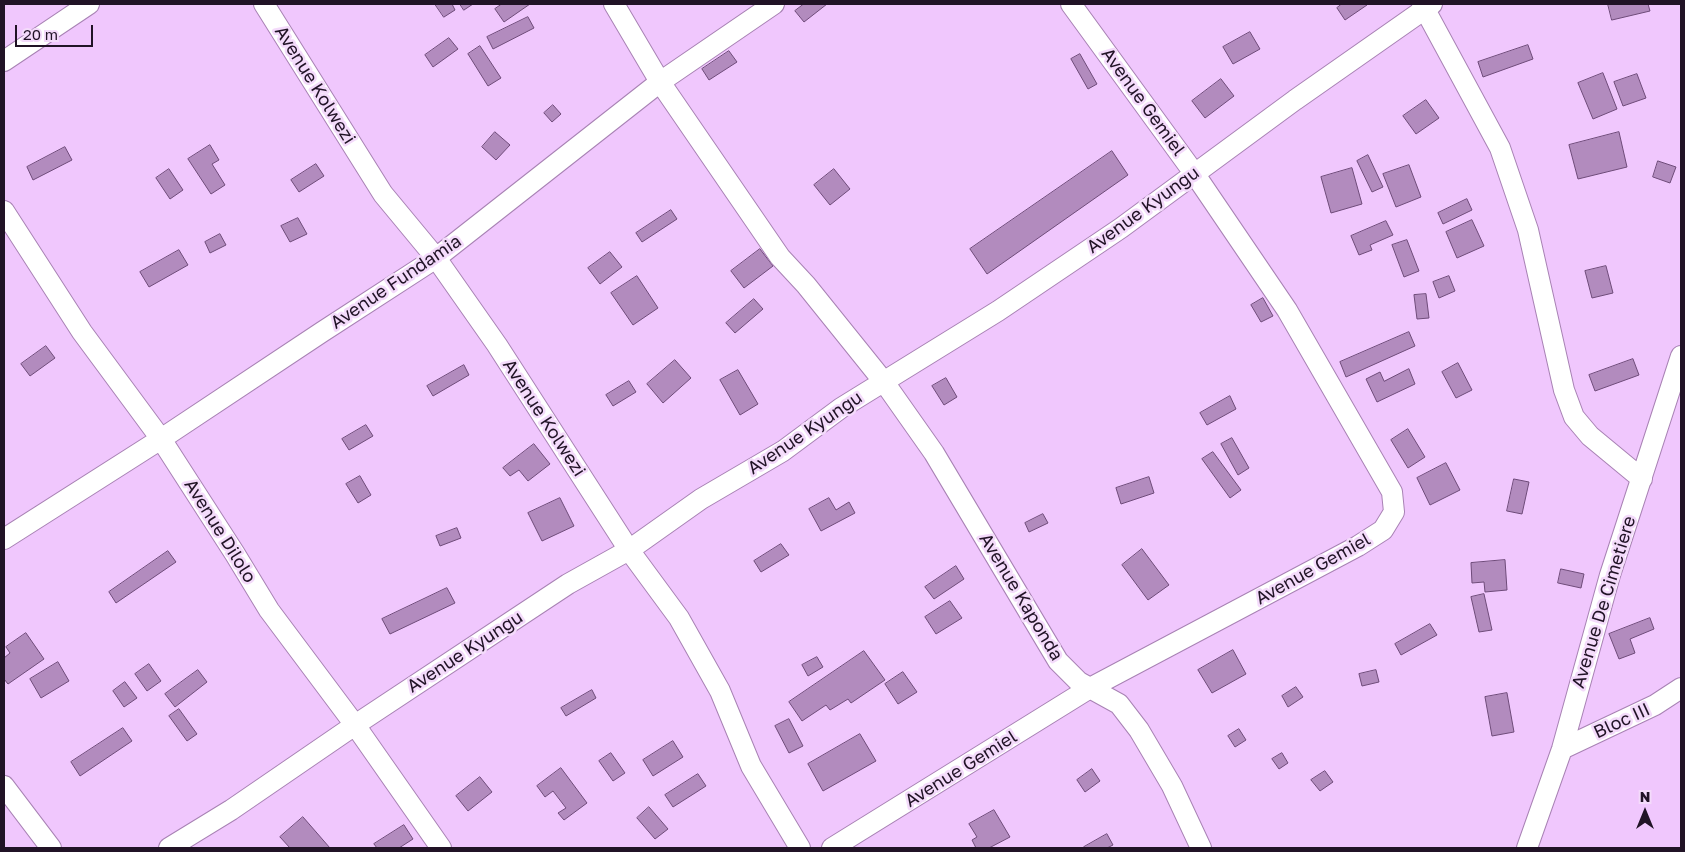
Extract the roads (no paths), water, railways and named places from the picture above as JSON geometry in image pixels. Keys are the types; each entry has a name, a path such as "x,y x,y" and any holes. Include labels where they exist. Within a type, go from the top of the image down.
{"street":[{"path":"4,61 90,4"},
{"name":"Avenue Kolwezi","path":"264,4 383,194 436,258 497,345 629,550 679,618 720,691 751,766 800,848"},
{"name":"Avenue Kaponda","path":"614,4 660,82 780,257 884,382 939,461 1058,661 1079,682 1119,704 1138,730 1172,786 1201,848"},
{"name":"Avenue Fundamia","path":"4,539 161,439 436,258 660,82 774,4"},
{"name":"Avenue Gemiel","path":"832,848 1090,688 1358,546 1383,530 1394,512 1392,492 1287,310 1194,173 1072,4"},
{"path":"1426,5 1500,148 1528,230 1564,390 1574,417 1590,436 1642,480"},
{"name":"Avenue Kyungu","path":"169,848 231,810 355,725 568,584 629,550 701,500 783,451 841,408 1015,300 1121,228 1426,5"},
{"name":"Avenue Dilolo","path":"4,210 82,332 161,439 269,610 355,725 441,848"},
{"name":"Avenue De Cimetiere","path":"1526,848 1562,749 1610,575 1681,356"},
{"name":"Bloc III","path":"1562,749 1655,705 1681,688"},
{"path":"4,786 51,848"}]}
